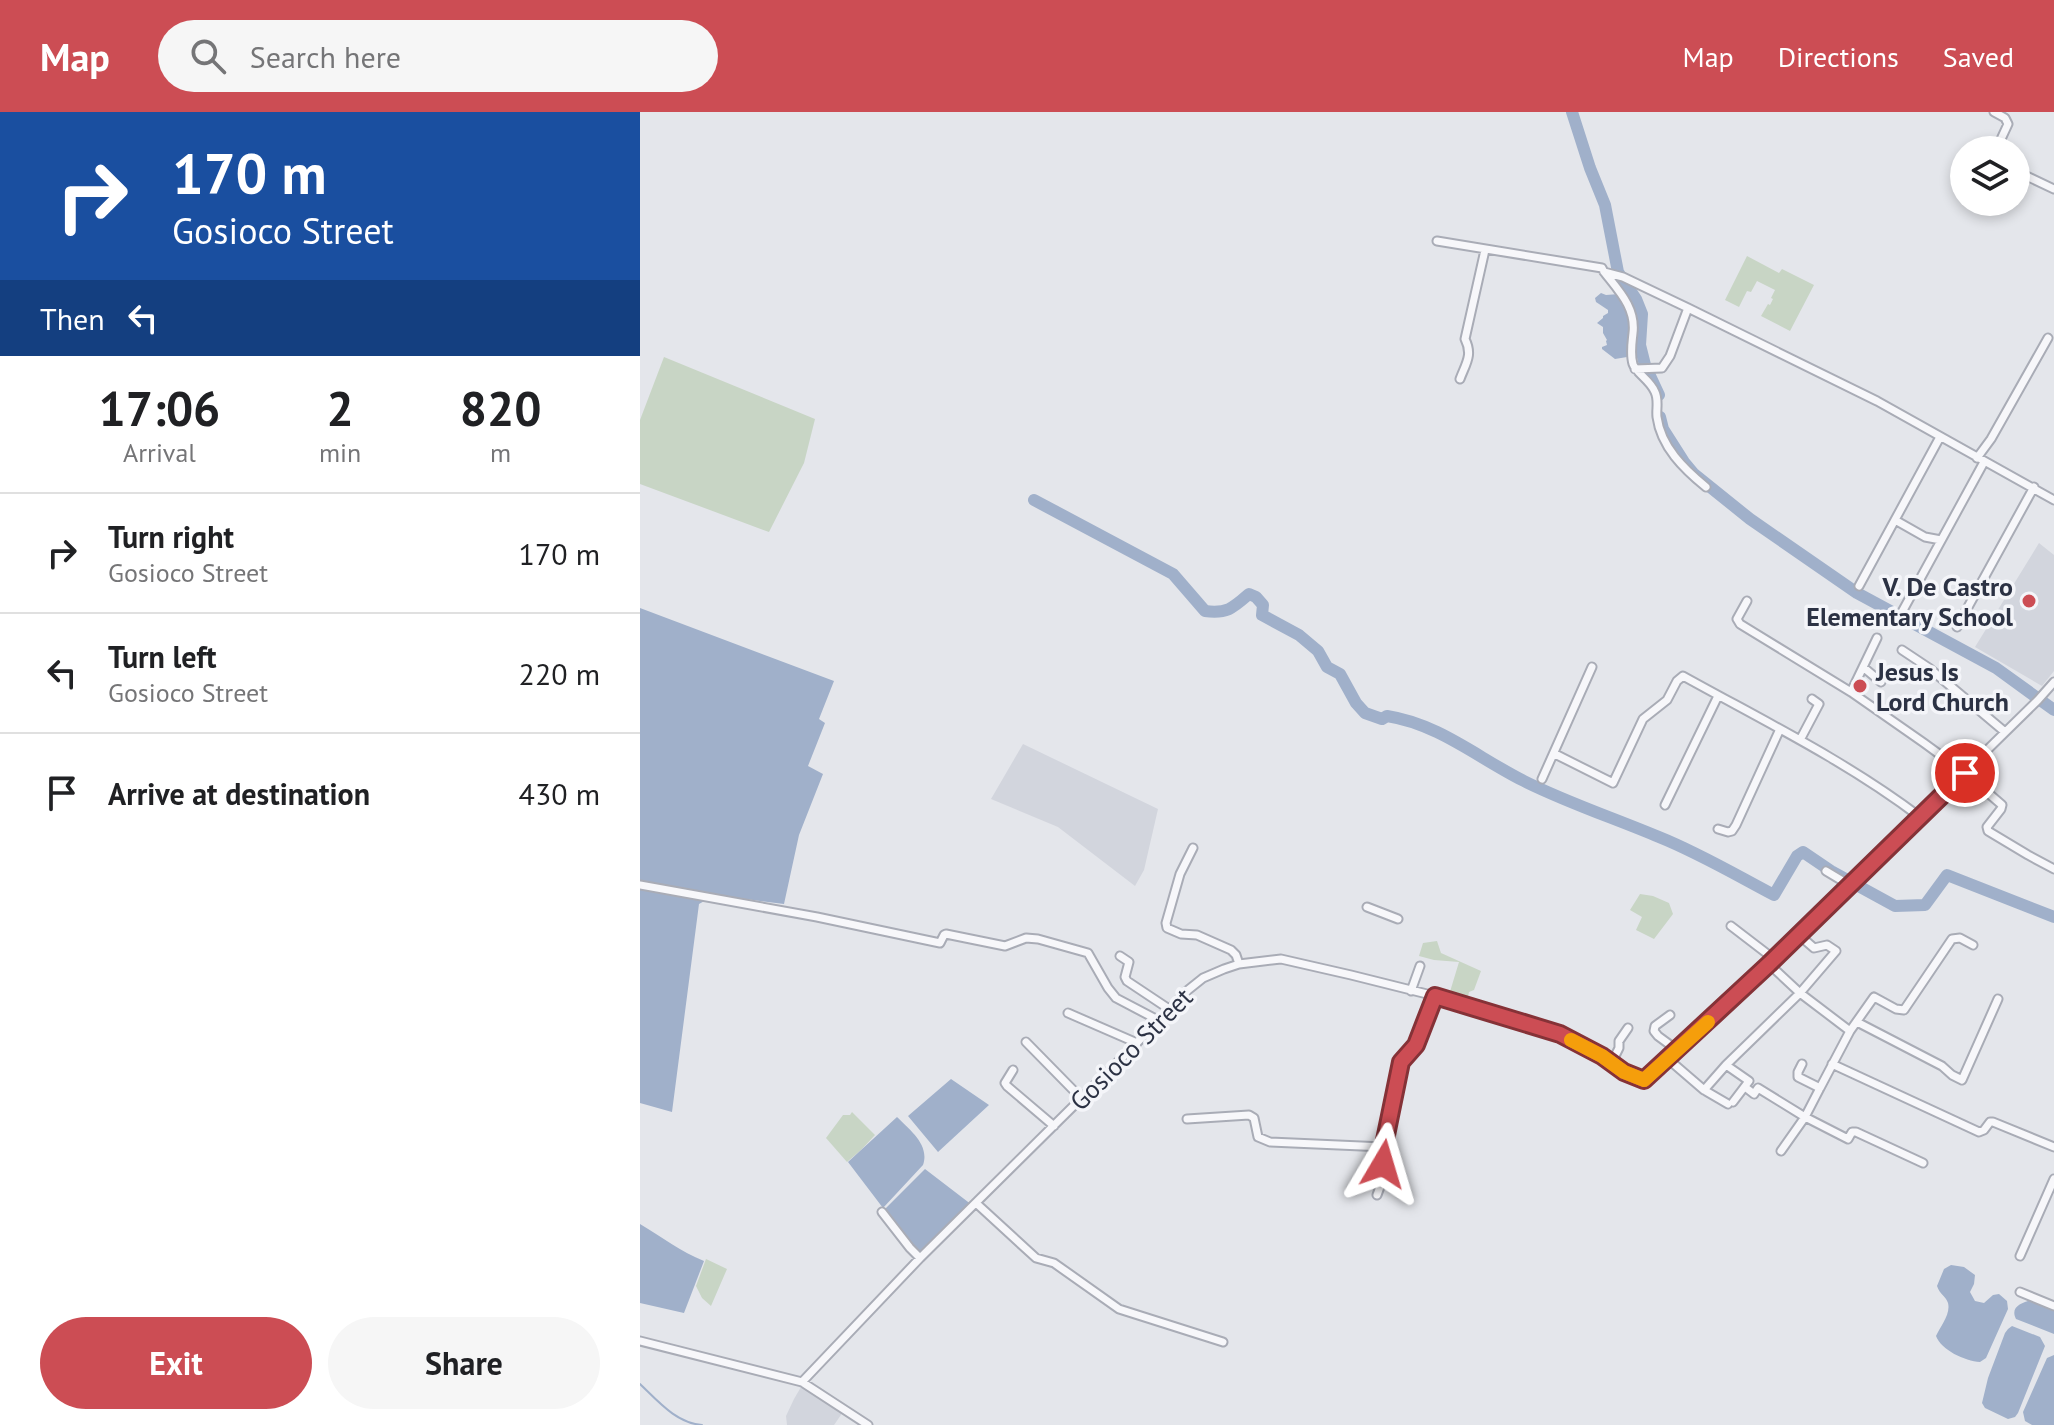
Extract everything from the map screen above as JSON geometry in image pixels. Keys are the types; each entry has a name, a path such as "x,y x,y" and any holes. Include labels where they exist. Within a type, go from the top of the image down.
{"street":[{"path":"1994,112 2005,118 2008,124 2002,136"},
{"path":"2030,178 2054,189"},
{"path":"1437,241 1602,268 1631,310 1634,329 1632,361 1656,393 1657,417 1667,444 1682,465 1706,487"},
{"path":"1460,379 1469,355 1470,348 1465,339 1485,250"},
{"path":"1607,273 1623,277 1877,401 2054,500"},
{"path":"1635,369 1662,368 1670,356 1688,308"},
{"path":"1902,612 1991,439 2048,338"},
{"path":"1859,586 1940,437"},
{"path":"1957,627 2034,487"},
{"path":"1895,520 1925,537 1941,540"},
{"path":"1747,601 1737,619 1740,624 1851,692 1965,773 2002,805 1987,827 1988,831 2054,869"},
{"path":"1851,692 1877,638"},
{"path":"1902,650 1929,668 2005,732"},
{"path":"1542,779 1592,667"},
{"path":"1863,667 1881,682"},
{"path":"1555,754 1613,783 1643,719 1667,700 1683,676 1883,789 1920,817"},
{"name":"Gosioco Street","path":"802,1382 920,1258 1203,978 1239,964 1266,960 1292,961 1435,996 1560,1034 1612,1062 1624,1072 1644,1080 1772,962 2052,684"},
{"path":"1665,805 1718,696"},
{"path":"1800,740 1819,704 1812,699"},
{"path":"1718,829 1728,832 1736,825 1780,729"},
{"path":"1193,848 1180,874 1167,928 1181,934 1197,935 1231,950 1239,964"},
{"path":"1826,871 1852,884"},
{"path":"640,885 876,928 940,943 946,934 1005,946 1026,938 1038,939 1088,953 1116,998 1158,1020"},
{"path":"1367,907 1398,919"},
{"path":"1731,926 1772,962 1800,993 1850,1031"},
{"path":"1704,1090 1800,993 1836,951 1827,945 1814,948 1799,935"},
{"path":"1781,1151 1805,1117 1850,1031 1874,997 1901,1011 1906,1009 1952,939 1960,938 1973,945"},
{"path":"1120,956 1129,962 1126,981 1169,1009"},
{"path":"1411,991 1420,966"},
{"path":"1377,1195 1401,1062 1416,1045 1435,996"},
{"path":"1857,1022 1942,1066 1962,1080 1998,999"},
{"path":"1068,1013 1137,1043"},
{"path":"1670,1015 1655,1026 1654,1031 1677,1050"},
{"path":"1612,1062 1619,1041 1628,1028"},
{"path":"1026,1042 1081,1098"},
{"path":"1668,1059 1704,1090 1731,1103 1749,1081 1726,1065"},
{"path":"1802,1064 1798,1077 1820,1088"},
{"path":"1832,1064 1979,1132 1993,1122 2054,1147"},
{"path":"1013,1070 1005,1083 1007,1086 1054,1126"},
{"path":"1745,1087 1754,1094 1758,1088 1846,1139 1856,1132 1923,1163"},
{"path":"1187,1119 1249,1115 1254,1118 1258,1137 1270,1142 1384,1147"},
{"path":"2020,1256 2054,1179"},
{"path":"976,1203 1036,1258 1054,1263 1119,1309 1223,1342"},
{"path":"882,1212 920,1258"},
{"path":"2020,1292 2054,1306"},
{"path":"640,1341 802,1382 868,1425"}],"shaded area":[{"name":"V. De Castro Elementary School","path":"2039,543 2054,555 2054,671 2042,686 1975,647"},
{"path":"1023,744 1158,809 1144,870 1135,886 1058,827 991,799"},
{"path":"801,1387 843,1412 834,1425 787,1425 786,1416"}],"green space":[{"path":"1747,256 1779,273 1782,269 1814,285 1790,331 1761,316 1770,305 1775,290 1757,281 1751,292 1747,291 1739,307 1725,300"},
{"path":"664,357 815,419 804,463 769,532 640,484 640,420"},
{"path":"1640,894 1669,903 1673,914 1654,939 1636,930 1642,917 1630,910"},
{"path":"1437,941 1441,953 1481,971 1467,1001 1449,995 1459,962 1419,956 1423,943"},
{"path":"852,1112 875,1135 847,1162 826,1138 843,1115"},
{"path":"706,1259 727,1269 711,1306 696,1286"}],"water":[{"path":"1601,293 1619,294 1626,308 1630,334 1627,357 1615,359 1602,349 1607,345 1607,340 1603,327 1597,323 1608,310 1596,302 1595,298"},
{"path":"640,608 834,681 819,719 825,723 808,766 823,774 799,835 784,904 715,895 699,904 672,1112 640,1103"},
{"path":"951,1079 989,1105 938,1152 908,1116"},
{"path":"897,1117 918,1138 924,1151 923,1165 883,1208 848,1162"},
{"path":"925,1169 972,1205 919,1255 883,1211"},
{"path":"640,1224 704,1261 684,1313 640,1303"},
{"path":"1951,1265 1964,1267 1975,1275 1970,1292 1975,1301 1984,1303 1999,1294 2007,1301 2008,1309 1986,1358 1980,1362 1954,1354 1936,1336 1949,1307 1937,1286 1944,1269"},
{"path":"2031,1300 2054,1309 2054,1334 2016,1319 2015,1309"},
{"path":"2012,1326 2040,1337 2045,1346 2018,1413 2008,1419 1985,1408 1982,1403 2005,1333"},
{"path":"2054,1355 2054,1425 2032,1425 2025,1421 2023,1412 2047,1358"}],"waterway":[{"path":"1572,112 1605,205 1618,272 1642,314 1640,345 1645,365 1659,395"},
{"path":"1660,417 1663,429 1694,474 1750,519 1857,593 1996,668 2054,710"},
{"path":"1034,500 1173,574 1205,611 1224,611 1249,594 1256,597 1263,605 1262,615 1299,635 1318,651 1327,667 1340,674 1365,713 1424,726 1524,781 1674,843 1774,895 1797,856 1803,852 1895,906 1925,905 1947,875 2054,917"},
{"path":"640,1384 676,1416 702,1425"}],"slow traffic":[{"path":"1571,1040 1624,1072 1644,1080 1708,1022"}],"place":[{"name":"V. De Castro Elementary School","path":"2029,601"},
{"name":"Jesus Is Lord Church","path":"1860,686"}],"route":[{"path":"1383,1164 1401,1062 1416,1045 1435,996 1560,1034 1602,1056 1624,1072 1644,1080 1769,964 1965,773"}]}
